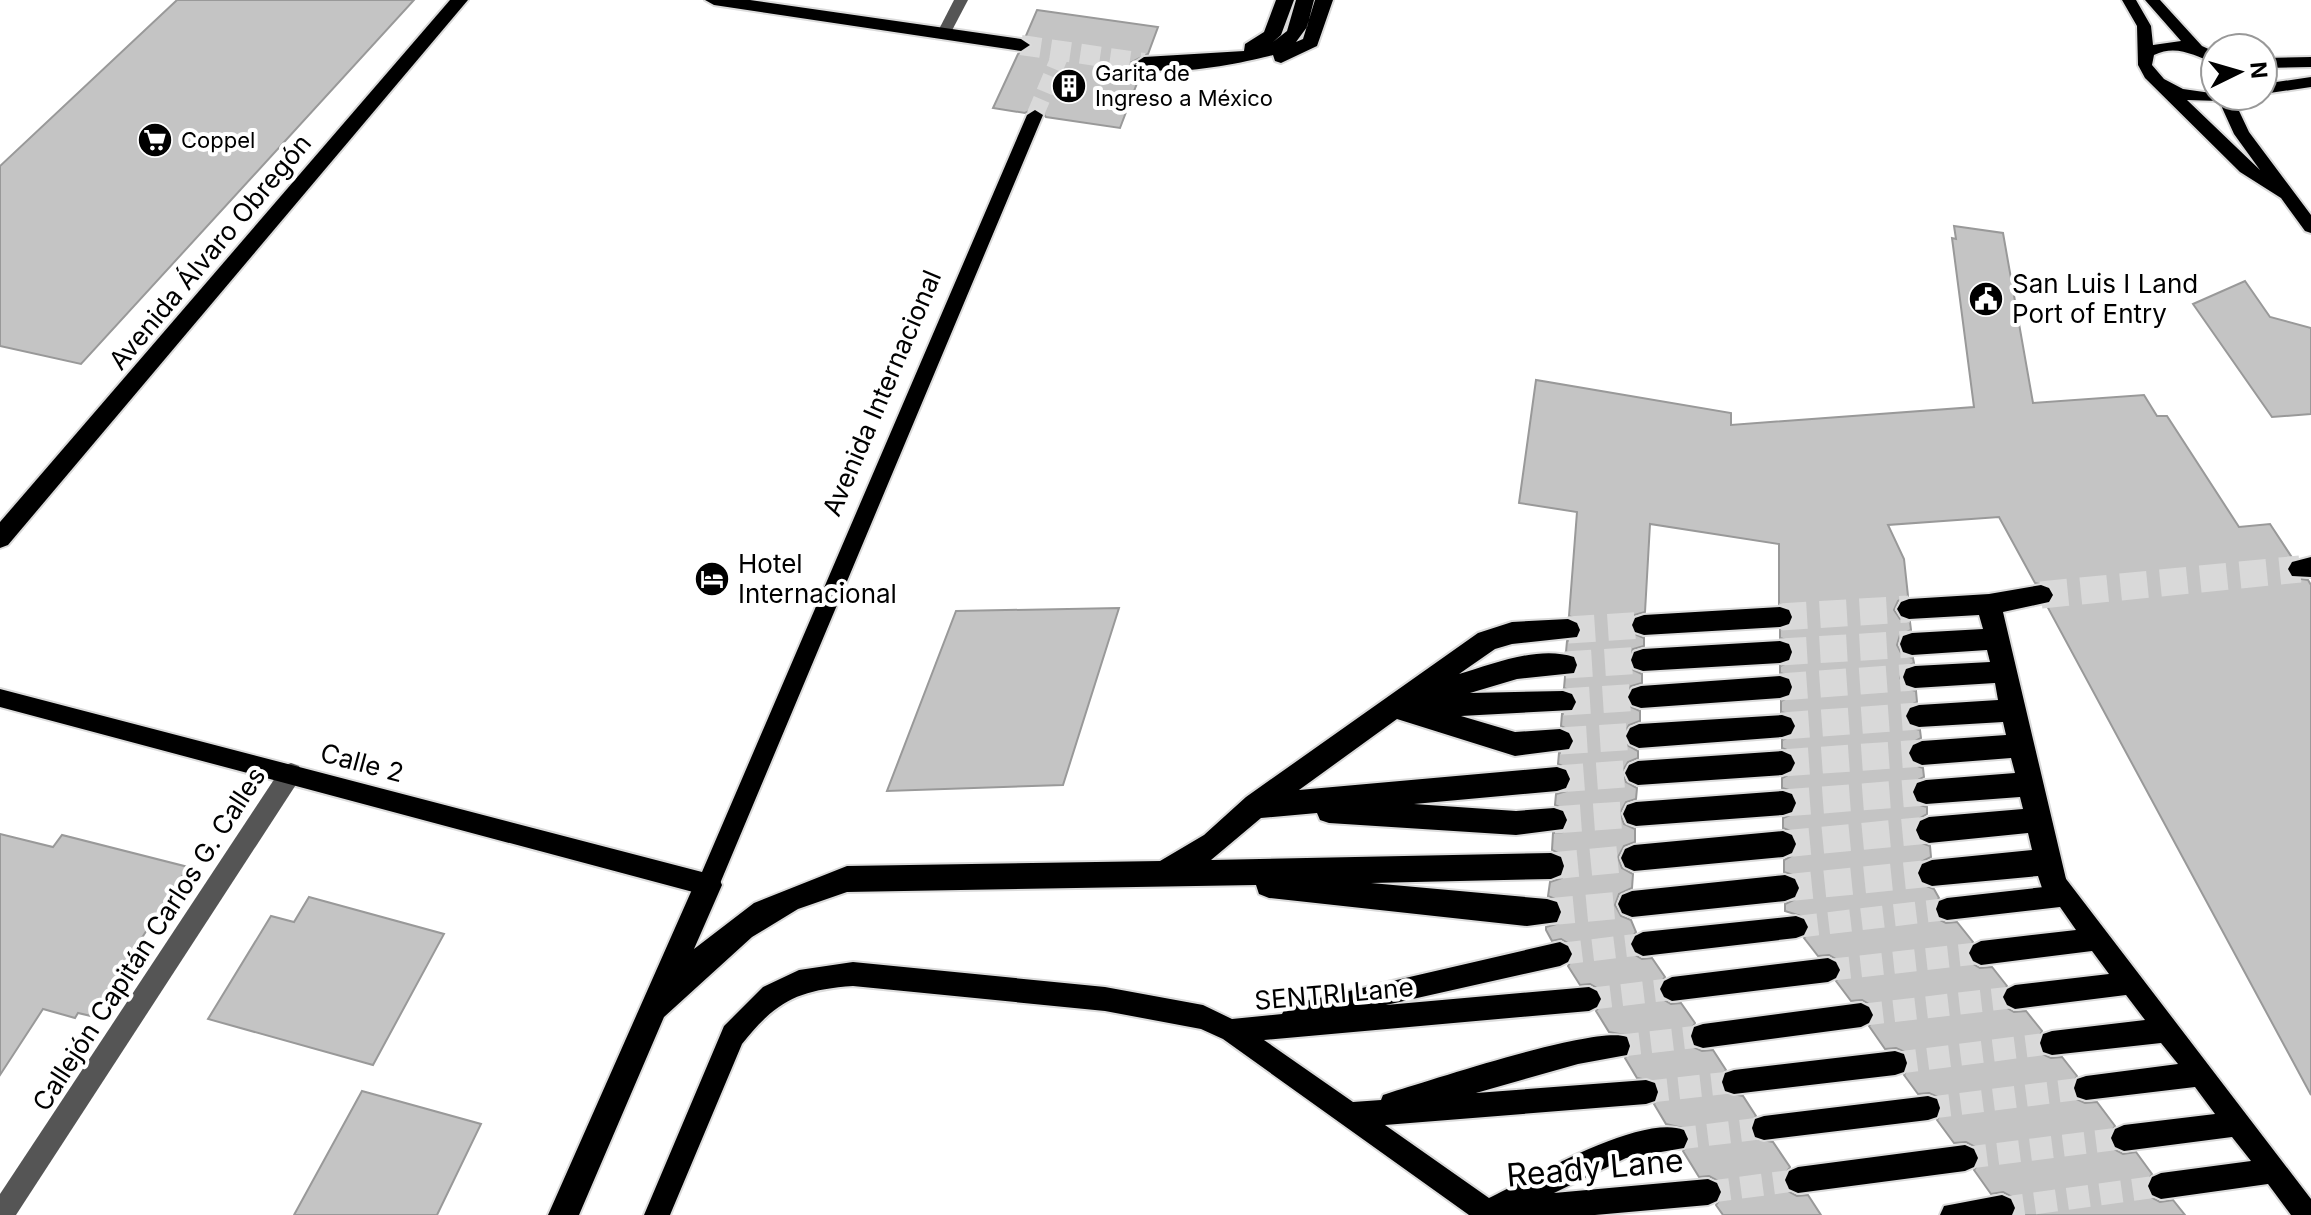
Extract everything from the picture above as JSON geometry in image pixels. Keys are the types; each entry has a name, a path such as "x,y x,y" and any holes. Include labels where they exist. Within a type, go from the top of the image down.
{"highway":[{"name":"Avenida Álvaro Obregón","path":"0,538 459,0"},
{"path":"714,0 1021,45"},
{"path":"1227,61 1272,35 1285,0"},
{"path":"1227,61 1285,43 1295,34 1305,0"},
{"path":"1144,63 1279,57 1300,50 1311,42 1324,0"},
{"path":"1909,609 1989,604 2041,595"},
{"path":"1932,873 2054,879 2036,820 1989,604"},
{"path":"1644,625 1780,617"},
{"path":"1163,874 1213,844 1255,806 1391,706 1487,641 1500,636 1568,630"},
{"path":"1912,644 1997,639"},
{"path":"1643,660 1780,652"},
{"path":"1391,706 1517,668 1565,665"},
{"path":"1915,677 2004,672"},
{"path":"1641,697 1780,687"},
{"path":"1391,706 1563,702"},
{"path":"1391,706 1515,744 1560,741"},
{"path":"1919,716 2012,710"},
{"path":"1639,736 1782,726"},
{"path":"1922,753 2020,746"},
{"path":"1638,773 1782,763"},
{"path":"1255,806 1557,779"},
{"path":"1926,792 2029,784"},
{"path":"1636,814 1783,803"},
{"path":"1255,806 1516,823 1554,820"},
{"path":"1929,830 2036,820"},
{"path":"1634,858 1783,844"},
{"path":"1163,874 1551,866"},
{"path":"1163,874 1527,913 1547,912"},
{"name":"Avenida Internacional","path":"657,1006 714,946 757,914 813,889 847,879 1163,874"},
{"name":"Avenida Internacional","path":"563,1215 708,885"},
{"path":"1632,904 1785,888"}],"main road":[{"path":"2129,0 2144,26 2147,71 2246,168 2284,193"},
{"path":"2152,0 2196,49"},
{"path":"2147,53 2166,45 2199,50"},
{"path":"2279,63 2311,62"},
{"path":"2279,87 2311,82"},
{"path":"2161,84 2199,97"},
{"path":"2231,112 2242,134 2311,227"},
{"name":"Avenida Internacional","path":"708,885 1035,115"},
{"name":"Calle 2","path":"0,698 708,885"},
{"path":"1947,909 2054,879 2096,939 2307,1215"},
{"path":"1643,944 1796,927"},
{"path":"1981,953 2096,939"},
{"name":"SENTRI Lane","path":"1231,1031 1532,958 1560,954"},
{"path":"1672,989 1828,970"},
{"path":"657,1215 733,1035 770,993 813,976 853,974 1105,999 1203,1017 1231,1031 1492,1214"},
{"path":"2015,997 2130,983"},
{"name":"SENTRI Lane","path":"1231,1031 1589,999"},
{"path":"1703,1036 1861,1015"},
{"path":"2052,1043 2166,1030"},
{"path":"1350,1115 1578,1052 1618,1046"},
{"path":"1734,1082 1895,1063"},
{"path":"2086,1088 2199,1074"},
{"path":"1350,1115 1646,1092"},
{"path":"1764,1128 1928,1108"},
{"path":"2124,1138 2237,1124"},
{"name":"Ready Lane","path":"1492,1214 1624,1146 1675,1139"},
{"path":"1798,1180 1965,1158"},
{"path":"2161,1186 2273,1171"},
{"name":"Ready Lane","path":"1492,1214 1708,1192"},
{"path":"1953,1215 2002,1208"}],"street":[{"path":"943,35 961,0"},
{"name":"Callejón Capitán Carlos G. Calles","path":"1,1215 291,773"}],"building":[{"path":"177,0 414,0 81,364 0,346 0,166"},
{"name":"Garita de Ingreso a México","path":"1037,10 1158,27 1148,54 1132,62 1142,70 1120,128 1046,117 1037,107 1025,113 993,108 1018,54 1033,46 1025,38"},
{"path":"1954,226 2003,233 2033,403 2144,395 2157,416 2167,416 2239,527 2270,524 2293,559 2285,568 2289,577 2308,580 2311,585 2311,1095 2047,606 2056,596 2052,587 2035,583 1999,517 1888,525 1904,559 1908,596 1898,601 1894,610 1900,619 1910,622 1911,630 1900,635 1897,645 1902,655 1913,658 1914,663 1903,668 1900,678 1905,688 1916,691 1917,702 1907,707 1903,717 1909,727 1920,730 1921,738 1910,744 1906,754 1912,764 1923,768 1924,777 1914,782 1910,793 1916,804 1927,807 1927,814 1917,820 1913,831 1919,842 1930,846 1931,857 1919,863 1915,874 1919,883 1934,889 1939,898 1933,908 1936,918 1946,923 1957,922 1973,942 1966,952 1970,962 1980,968 1992,967 2007,986 2000,996 2004,1006 2014,1012 2026,1011 2042,1031 2037,1042 2040,1053 2051,1058 2062,1057 2077,1076 2071,1087 2074,1098 2085,1103 2097,1102 2115,1126 2108,1137 2112,1148 2123,1154 2136,1152 2152,1174 2145,1185 2149,1196 2160,1202 2173,1200 2185,1215 2015,1215 2018,1207 2014,1198 2003,1192 1991,1194 1974,1170 1981,1159 1977,1148 1966,1142 1954,1143 1937,1120 1943,1109 1940,1098 1929,1093 1918,1094 1904,1075 1910,1064 1907,1053 1896,1048 1885,1049 1869,1026 1876,1016 1872,1006 1862,1000 1851,1001 1836,981 1843,971 1839,961 1829,955 1818,956 1804,938 1811,928 1807,918 1785,911 1785,904 1798,898 1802,887 1796,876 1784,872 1784,860 1795,854 1799,843 1793,832 1783,828 1783,818 1795,813 1799,802 1793,791 1782,788 1782,778 1794,772 1798,762 1792,752 1782,748 1782,740 1794,735 1798,725 1792,715 1781,712 1781,701 1792,696 1795,686 1790,676 1780,673 1780,666 1792,661 1795,651 1790,641 1780,638 1780,630 1792,625 1795,616 1790,607 1779,604 1779,544 1650,524 1645,612 1634,615 1629,624 1632,633 1644,638 1644,646 1633,649 1628,659 1631,669 1642,674 1642,683 1631,686 1625,696 1629,706 1640,711 1640,721 1629,725 1623,735 1627,745 1638,751 1638,758 1628,762 1622,772 1626,782 1637,788 1636,799 1626,802 1620,813 1624,824 1635,829 1635,842 1624,846 1618,857 1622,868 1633,874 1632,888 1619,894 1615,905 1621,916 1631,920 1636,932 1628,943 1632,953 1642,959 1652,958 1665,977 1657,988 1661,998 1671,1004 1681,1003 1695,1023 1688,1035 1691,1046 1702,1051 1713,1050 1726,1070 1719,1081 1722,1092 1743,1096 1756,1116 1749,1127 1752,1138 1773,1142 1790,1167 1782,1179 1786,1190 1797,1196 1808,1195 1821,1215 1723,1215 1716,1205 1724,1193 1720,1182 1709,1176 1699,1177 1683,1151 1691,1140 1687,1129 1666,1124 1654,1104 1661,1093 1658,1082 1637,1078 1625,1058 1633,1047 1630,1036 1609,1032 1596,1011 1604,1000 1600,990 1590,984 1580,985 1568,966 1575,955 1571,945 1561,939 1552,941 1546,930 1546,927 1560,923 1564,913 1560,901 1548,896 1550,882 1562,878 1567,867 1564,856 1552,850 1553,833 1563,832 1570,821 1566,810 1555,805 1556,794 1567,791 1573,780 1569,769 1558,764 1559,753 1569,752 1576,742 1572,732 1561,726 1562,714 1572,713 1579,703 1575,693 1564,688 1565,677 1574,676 1580,666 1577,656 1566,652 1567,641 1580,638 1583,629 1578,620 1569,616 1577,512 1519,503 1536,380 1731,413 1731,425 1974,407 1952,238 1956,239"},
{"path":"2245,281 2270,317 2311,328 2311,414 2272,417 2193,304"},
{"path":"1119,608 1063,785 887,791 956,611"},
{"path":"0,834 53,847 62,835 188,867 91,1016 78,1013 75,1018 43,1009 0,1075"},
{"path":"309,897 444,934 373,1065 208,1019 271,916 294,922"},
{"path":"362,1091 481,1124 437,1215 294,1215"}],"tunnel":[{"path":"1021,45 1144,63"},
{"path":"1035,115 1062,51"},
{"path":"2041,595 2300,569"},
{"path":"1780,617 1909,609"},
{"path":"1568,630 1644,625"},
{"path":"1780,652 1912,644"},
{"path":"1565,665 1643,660"},
{"path":"1780,687 1915,677"},
{"path":"1563,702 1641,697"},
{"path":"1782,726 1919,716"},
{"path":"1560,741 1639,736"},
{"path":"1782,763 1922,753"},
{"path":"1557,779 1638,773"},
{"path":"1783,803 1926,792"},
{"path":"1554,820 1636,814"},
{"path":"1783,844 1929,830"},
{"path":"1551,866 1634,858"},
{"path":"1785,888 1932,873"},
{"path":"1547,912 1632,904"},
{"path":"1796,927 1947,909"},
{"path":"1560,954 1643,944"},
{"path":"1828,970 1981,953"},
{"path":"1589,999 1672,989"},
{"path":"1861,1015 2015,997"},
{"path":"1618,1046 1703,1036"},
{"path":"1895,1063 2052,1043"},
{"path":"1646,1092 1734,1082"},
{"path":"1928,1108 2086,1088"},
{"path":"1675,1139 1764,1128"},
{"path":"1965,1158 2124,1138"},
{"path":"1708,1192 1798,1180"},
{"path":"2002,1208 2161,1186"}],"place":[{"name":"Garita de Ingreso a México","path":"1069,86"},
{"name":"Coppel","path":"155,140"},
{"name":"San Luis I Land Port of Entry","path":"1986,299"},
{"name":"Hotel Internacional","path":"712,579"}]}
